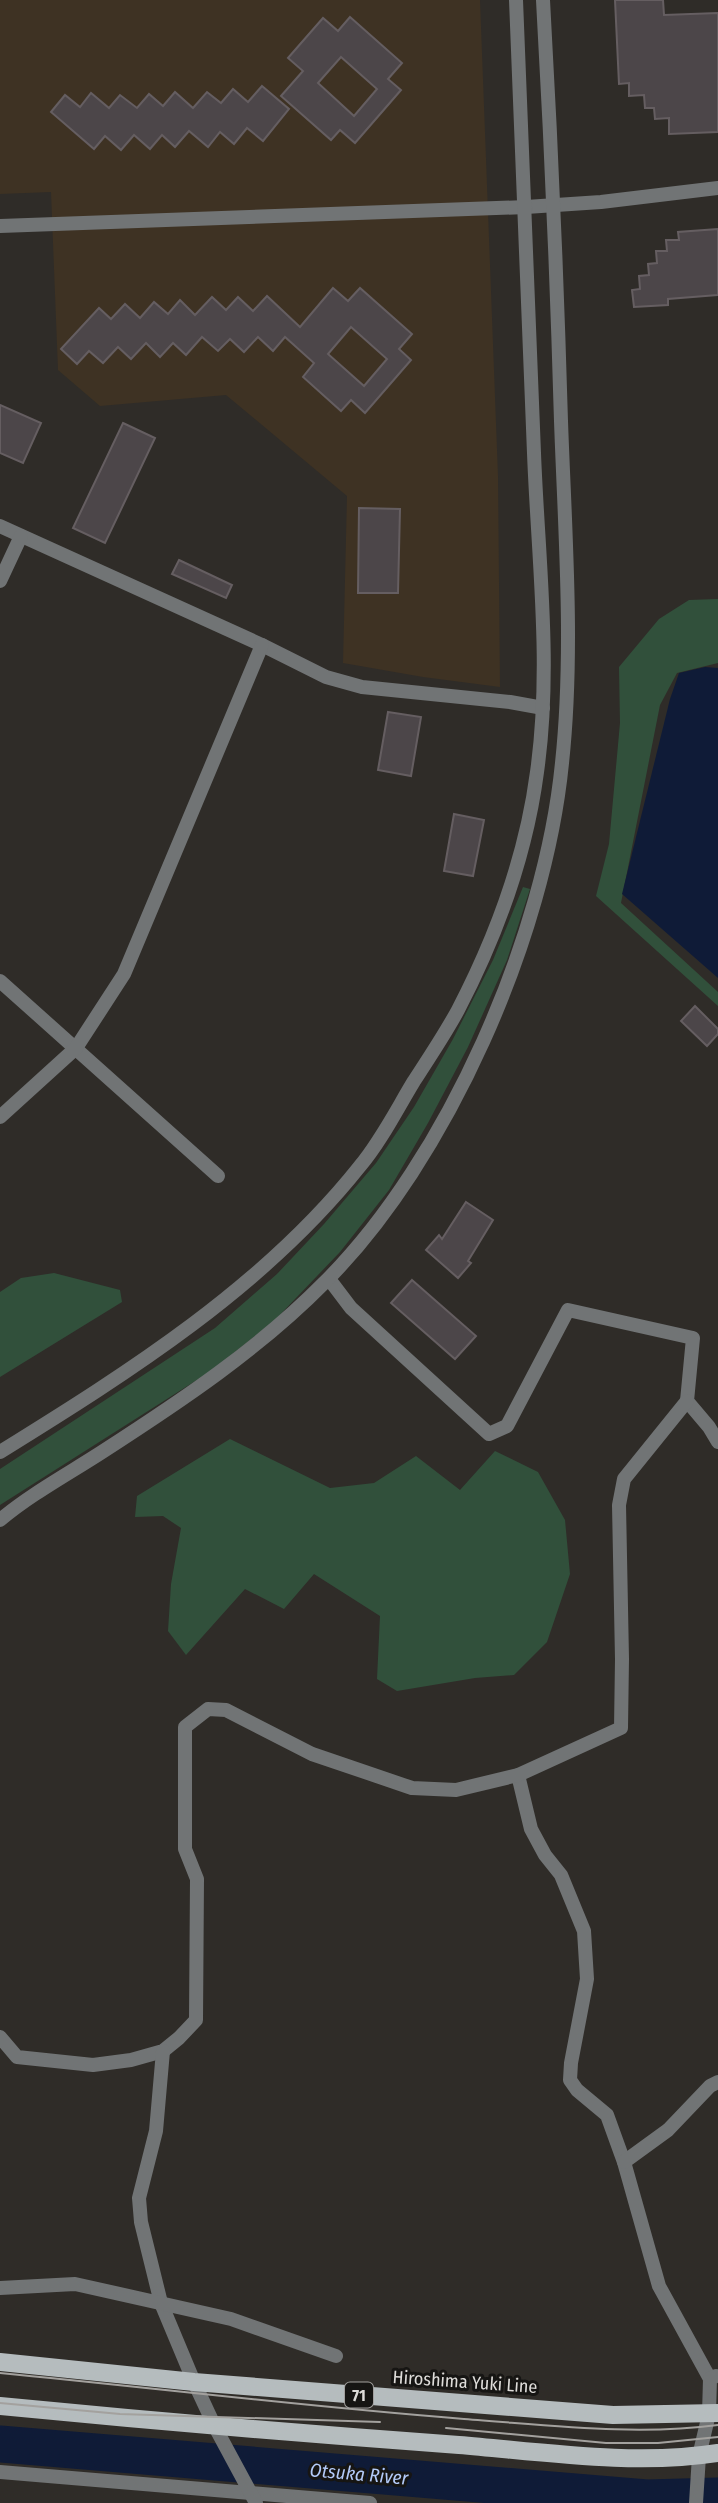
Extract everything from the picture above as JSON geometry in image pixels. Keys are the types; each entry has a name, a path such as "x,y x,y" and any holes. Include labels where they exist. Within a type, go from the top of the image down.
{"main road":[{"name":"Hiroshima Yuki Line","path":"0,2362 194,2382 613,2415 714,2413"},
{"path":"0,2406 219,2434 612,2457 699,2456 718,2452"}],"street":[{"path":"0,1452 75,1405 197,1320 260,1270 319,1212 362,1164 457,1012 503,914 525,840 538,771 544,634 534,461 516,0"},
{"path":"0,1520 223,1372 297,1310 329,1279 403,1189 444,1119 487,1032 528,925 547,859 563,757 568,627 554,205 543,0"},
{"path":"0,226 554,205 718,188"},
{"path":"0,526 262,645 326,677 362,687 510,702 542,708"},
{"path":"0,581 21,536"},
{"path":"0,1117 76,1048 124,974 262,645"},
{"path":"0,981 218,1176"},
{"path":"0,2037 17,2057 93,2065 131,2060 163,2051 196,2020 197,1879 185,1849 185,1727 208,1709 226,1710 312,1754 412,1788 456,1790 518,1775 621,1728 619,1505 624,1479 687,1401 693,1338 568,1310 507,1426 489,1434 351,1308 329,1279"},
{"path":"687,1401 718,1442"},
{"path":"518,1775 531,1829 545,1855 561,1875 584,1931 587,1979 570,2080 577,2090 607,2115 624,2162 659,2286 714,2377 714,2413 699,2456 696,2503"},
{"path":"163,2051 156,2131 139,2198 141,2222 161,2304 194,2382 250,2493"},
{"path":"624,2162 668,2130 710,2086 718,2082"},
{"path":"0,2288 75,2284 231,2319 336,2356"},
{"path":"0,2472 370,2503"}],"shaded area":[{"path":"0,0 480,0 498,476 500,687 343,663 347,496 226,395 100,406 58,370 51,192 0,194"}],"green space":[{"path":"718,599 718,663 677,673 660,705 621,903 718,992 718,1006 596,896 609,844 620,723 619,667 659,619 689,600"},
{"path":"523,887 530,889 507,960 468,1047 389,1190 340,1252 274,1321 211,1371 0,1505 0,1469 215,1328 277,1274 376,1163 414,1107 453,1039 493,960"},
{"path":"54,1273 120,1290 122,1302 0,1377 0,1292 21,1278"},
{"path":"230,1439 330,1488 374,1483 416,1456 460,1490 495,1451 538,1472 565,1520 570,1574 547,1642 514,1675 475,1678 397,1691 377,1679 380,1616 314,1574 284,1609 245,1589 186,1655 168,1631 171,1584 181,1528 163,1516 135,1517 137,1496"}],"water":[{"path":"705,667 718,668 718,978 622,894 670,699 679,673"}],"building":[{"path":"615,0 663,0 664,15 718,13 718,132 669,134 669,118 655,119 654,108 645,108 644,95 629,96 629,83 619,84"},
{"path":"350,17 402,63 388,79 401,90 355,143 340,130 331,140 281,96 303,71 288,58 323,18 338,31","holes":["341,57 377,89 354,116 318,83"]},
{"path":"262,86 289,109 263,141 247,128 234,144 220,132 208,147 189,131 175,147 162,135 150,149 134,135 121,150 105,136 94,149 51,112 65,95 80,107 91,93 109,108 120,95 137,108 149,94 163,106 175,92 193,108 207,92 221,103 233,89 248,102"},
{"path":"718,229 718,295 668,299 668,305 634,307 632,290 640,289 639,276 649,275 648,264 657,263 656,251 667,251 666,240 679,240 678,232"},
{"path":"333,288 348,301 360,288 412,334 399,349 411,360 365,413 351,400 341,411 303,377 314,363 285,337 273,351 258,337 244,352 230,339 218,351 202,337 186,355 173,343 160,357 146,343 131,359 118,347 103,363 89,351 77,364 61,349 99,308 111,319 125,304 140,318 154,302 168,314 180,300 195,315 212,297 226,310 238,297 253,311 267,296 300,327","holes":["351,327 387,359 364,386 328,354"]},
{"path":"0,405 41,423 23,463 0,453"},
{"path":"123,423 155,438 105,543 73,528"},
{"path":"359,508 400,509 398,593 358,593"},
{"path":"179,560 232,585 226,598 172,574"},
{"path":"388,712 421,717 411,776 378,770"},
{"path":"454,814 484,820 473,876 444,871"},
{"path":"695,1006 718,1029 718,1034 707,1046 681,1021"},
{"path":"466,1202 493,1220 468,1261 471,1263 458,1278 426,1250 439,1235 442,1239"},
{"path":"412,1280 476,1336 455,1359 391,1303"}],"waterway":[{"name":"Otsuka River","path":"0,2444 647,2498 718,2496"}],"tram line":[{"path":"0,2373 348,2409 560,2426 655,2430 718,2425"},
{"path":"0,2403 120,2414 380,2422"},
{"path":"446,2428 606,2443 658,2443 718,2437"}]}
